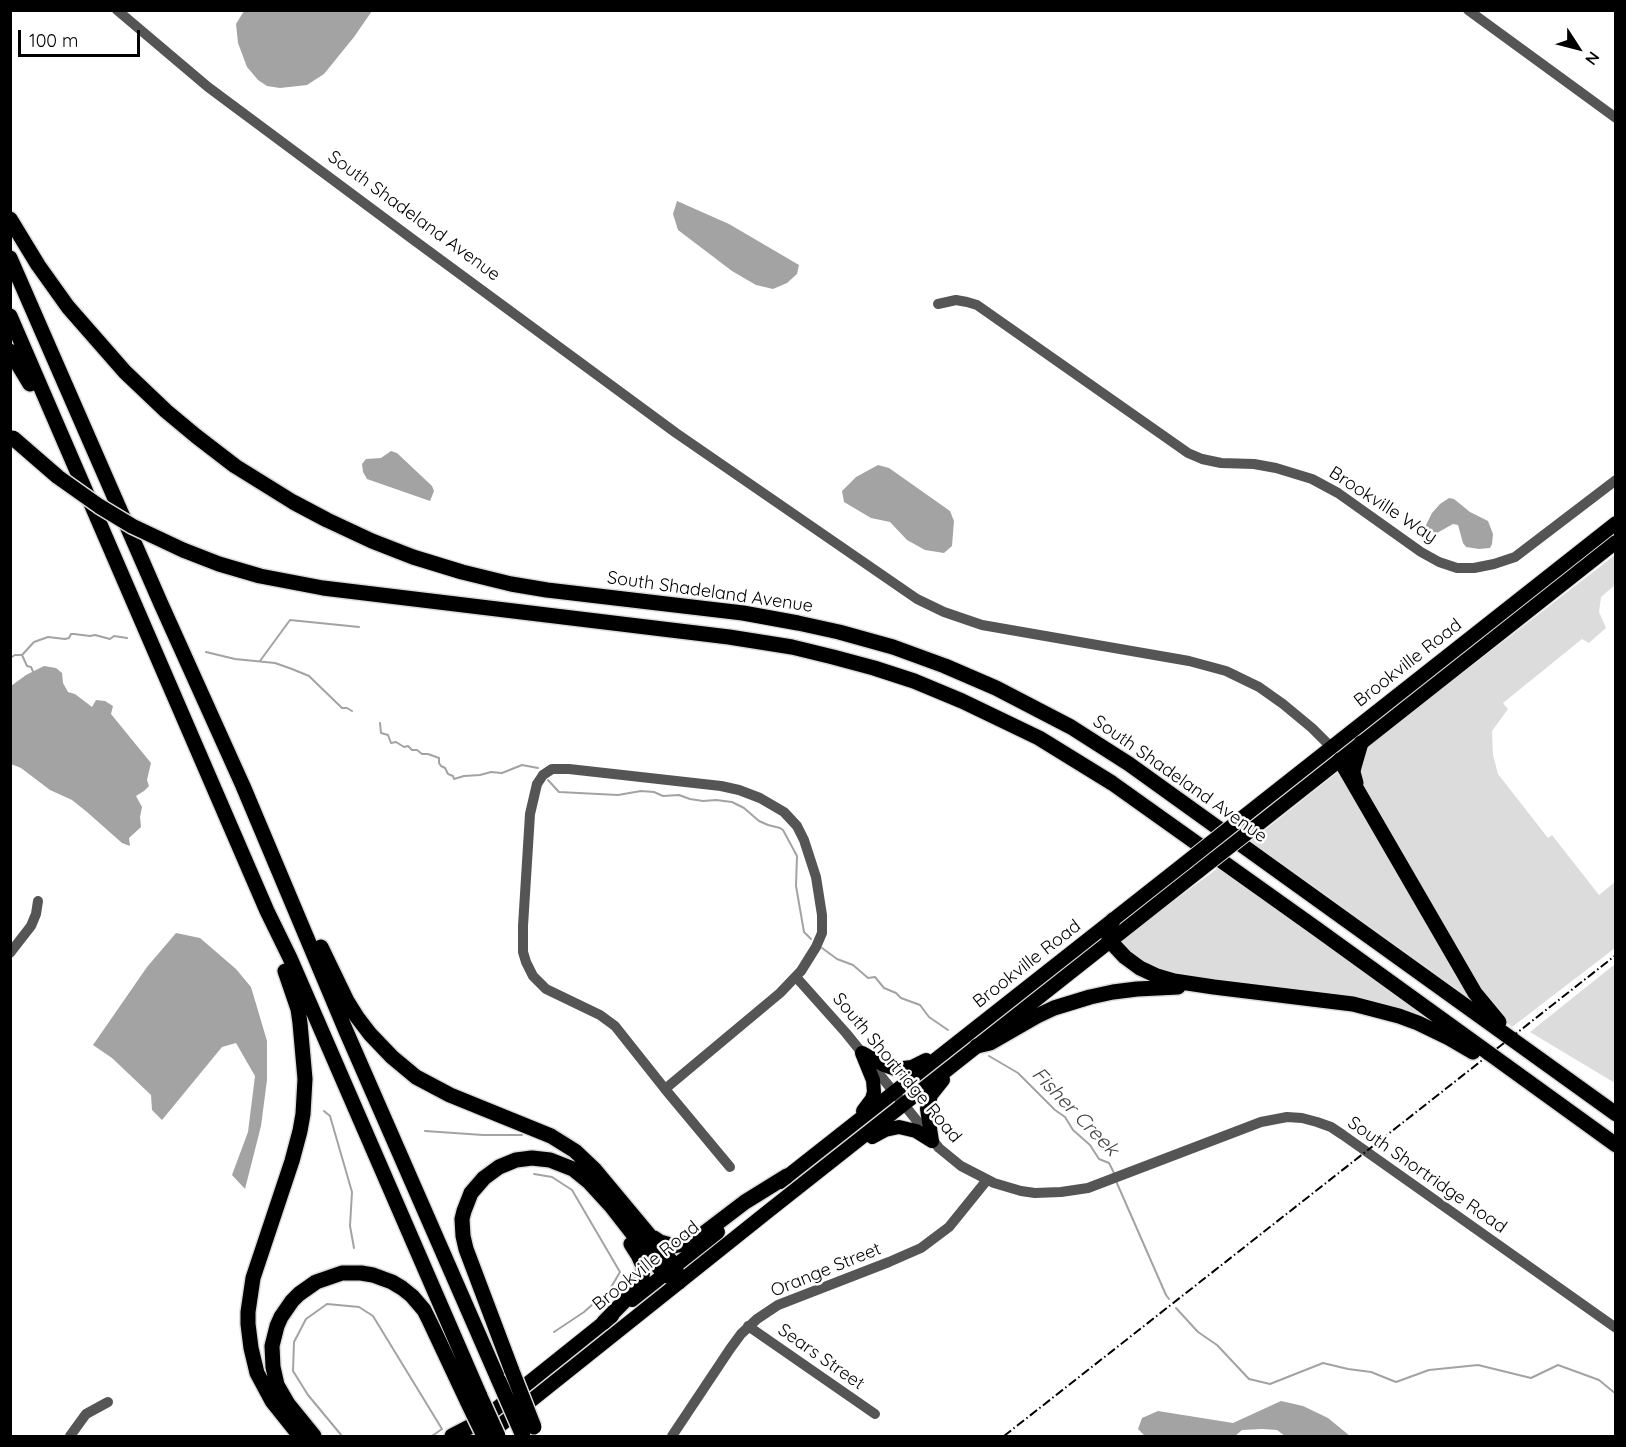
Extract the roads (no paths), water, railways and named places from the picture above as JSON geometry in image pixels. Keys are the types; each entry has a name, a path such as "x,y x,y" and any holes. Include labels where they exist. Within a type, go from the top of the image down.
{"highway":[{"name":"South Shadeland Avenue","path":"10,219 38,265 68,307 125,372 196,436 243,471 302,507 345,529 398,551 478,576 546,590 743,613 798,623 893,647 983,682 1058,720 1129,764 1616,1114"},
{"path":"10,258 243,786 333,1000 499,1381 529,1434"},
{"path":"10,316 267,911 294,968 475,1400 484,1431 452,1437"},
{"path":"10,351 69,455"},
{"path":"12,437 58,477 132,526 183,550 253,574 323,588 782,645 874,668 944,693 1001,718 1094,771 1616,1144"},
{"path":"1357,789 1353,772 1361,743"},
{"path":"1335,754 1475,993 1497,1021 1546,1064"},
{"path":"273,857 306,913 347,1000 380,1046 403,1067 430,1085 464,1102 551,1136 568,1146 595,1170 647,1232 669,1270"},
{"path":"267,911 298,1009 305,1079 300,1131 253,1278 248,1324 257,1373 272,1401 300,1437"},
{"path":"1113,920 1108,934 1110,942 1140,968 1157,976 1214,987 1353,1004 1399,1016 1449,1038 1538,1089"},
{"path":"977,1046 990,1043 1046,1012 1090,997 1137,989 1214,987"},
{"path":"529,1434 512,1371 464,1242 462,1219 467,1202 471,1193 484,1178 499,1167 516,1160 541,1158 573,1169 589,1182 679,1282"},
{"path":"647,1232 660,1242 667,1244 689,1243 699,1238 745,1202 787,1176"},
{"path":"589,1182 606,1211 638,1255 643,1273 639,1286 604,1322"},
{"path":"314,1437 288,1404 277,1385 272,1346 277,1326 292,1301 316,1282 342,1274 361,1273 383,1278 402,1288 417,1301 498,1437"}],"main road":[{"name":"Brookville Road","path":"462,1437 484,1431 679,1282 1110,942 1255,826 1335,754 1616,523"},
{"name":"Brookville Road","path":"484,1431 604,1322 1243,817 1335,754 1361,743 1616,542"},
{"path":"862,1053 895,1069 912,1067 943,1053"},
{"path":"849,1127 868,1106 874,1092 873,1080 862,1053"},
{"path":"932,1141 927,1113 928,1102 950,1067"},
{"path":"844,1150 885,1130 899,1127 916,1131 932,1141"}],"street":[{"name":"South Shadeland Avenue","path":"117,10 208,87 402,232 676,433 911,595 944,612 982,625 1189,661 1226,671 1267,692 1305,722 1335,754"},
{"path":"1468,10 1616,118"},
{"name":"Brookville Way","path":"938,304 956,300 977,305 1188,453 1221,463 1276,468 1312,479 1338,493 1421,552 1439,562 1457,568 1474,568 1515,557 1616,480"},
{"path":"665,1089 780,993 796,977 811,956 822,933 823,918 816,877 804,840 797,826 780,809 750,794 721,786 562,768 552,769 540,777 530,814 523,926 525,959 534,978 543,987 591,1010 615,1026 665,1089 730,1167"},
{"path":"10,953 31,926 38,901"},
{"name":"South Shortridge Road","path":"796,977 895,1092 932,1141 961,1166 987,1180 1035,1193 1088,1188 1261,1122 1302,1118 1331,1127 1343,1135 1616,1328"},
{"name":"Orange Street","path":"672,1437 729,1349 748,1326 778,1305 921,1248 949,1227 987,1180"},
{"name":"Sears Street","path":"748,1326 874,1414"},
{"path":"70,1437 86,1414 108,1402"}],"waterway":[{"path":"260,661 290,620 359,627"},
{"name":"Fisher Creek","path":"10,658 22,655 34,642 48,637 65,639 74,634 95,635 110,639 114,636 127,638"},
{"name":"Fisher Creek","path":"206,652 235,659 275,663 292,669 309,676 342,708 352,711"},
{"path":"22,655 34,674"},
{"name":"Fisher Creek","path":"380,723 381,733 388,735 391,743 396,742 422,754 439,758 441,766 454,779 491,772 502,773 522,765 538,768"},
{"name":"Fisher Creek","path":"548,780 559,792 618,795 641,791 654,792 663,796 679,795 703,801 732,802 744,808 759,821 780,828 797,856 796,886 804,932 811,939"},
{"name":"Fisher Creek","path":"822,948 837,959 853,965 868,978 875,977 884,988 901,998 920,1005 929,1017 948,1030"},
{"name":"Fisher Creek","path":"989,1056 1018,1073 1065,1117 1073,1130 1090,1145 1099,1159 1109,1163 1114,1173"},
{"path":"324,1111 330,1116 352,1192 350,1226 354,1248"},
{"path":"425,1131 522,1135"},
{"path":"534,1174 552,1177 572,1190 620,1272 610,1289 584,1312 554,1332"},
{"name":"Fisher Creek","path":"1116,1181 1169,1299"},
{"path":"342,1436 308,1395 293,1371 294,1342 306,1319 327,1304 359,1307 373,1316 442,1429 432,1436"},
{"name":"Fisher Creek","path":"1176,1308 1198,1332 1217,1345 1249,1379 1270,1384 1323,1363 1371,1372 1396,1382 1429,1370 1478,1365 1531,1378 1558,1365 1599,1380 1616,1394"}],"railway":[{"path":"1004,1436 1616,955"}]}
